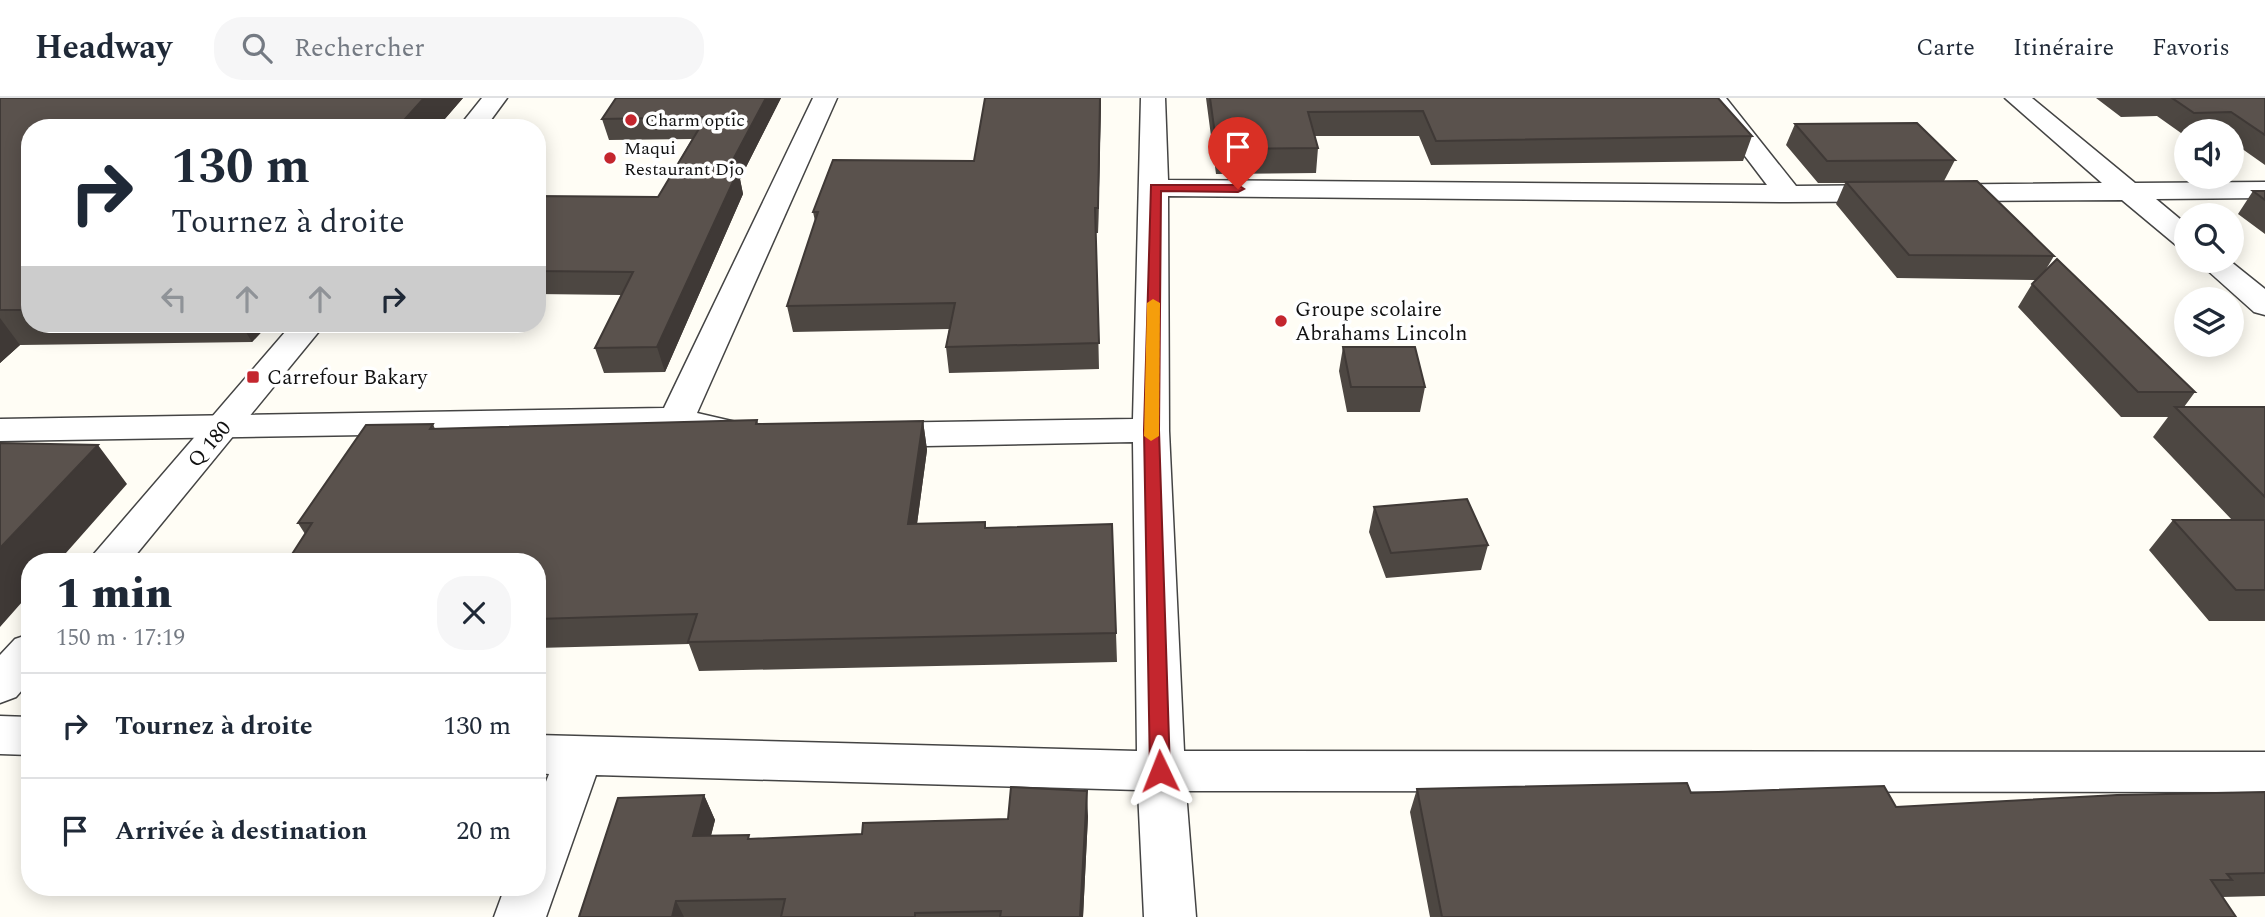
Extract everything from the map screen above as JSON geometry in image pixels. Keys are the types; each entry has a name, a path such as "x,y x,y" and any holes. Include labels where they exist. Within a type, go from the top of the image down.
{"street":[{"path":"478,119 495,98"},
{"path":"677,419 825,98"},
{"path":"1153,98 1155,188 1151,430 1160,771 1170,917"},
{"path":"1713,98 1788,194"},
{"path":"2017,98 2174,229"},
{"path":"1155,188 1788,194 2265,190"},
{"path":"2227,273 2265,304"},
{"name":"Q 180","path":"115,553 301,333"},
{"path":"0,430 677,419 722,432 773,434"},
{"path":"837,435 998,435 1151,430"},
{"path":"0,685 21,661"},
{"path":"0,735 21,736"},
{"path":"546,823 559,755 1160,771 2265,772"},
{"path":"520,917 528,896"}],"building":[{"path":"0,98 424,98 405,119 21,119 21,310 0,310"},
{"path":"616,98 766,98 727,171 738,171 657,347 595,348 633,272 546,271 546,196 658,197 706,117 602,119"},
{"path":"985,98 1100,98 1098,208 1095,208 1099,343 946,347 955,303 787,306 818,212 813,212 833,160 974,161"},
{"path":"1210,98 1718,98 1752,136 1436,141 1423,111 1308,112 1318,148 1217,149"},
{"path":"2172,98 2265,98 2265,135 2231,112 2194,113"},
{"path":"1917,123 1955,160 1827,161 1795,124"},
{"path":"1977,181 2054,256 1909,255 1846,182"},
{"path":"2253,191 2265,191 2265,200"},
{"path":"2057,259 2195,392 2138,392 2032,284"},
{"path":"1343,347 1415,347 1425,387 1351,387"},
{"path":"2175,407 2265,407 2265,497"},
{"path":"757,420 756,424 923,421 908,524 985,522 985,528 1112,524 1116,633 688,642 697,614 546,619 546,553 293,553 312,523 298,523 366,425 433,424 430,429"},
{"path":"0,443 98,445 0,548"},
{"path":"1467,499 1488,545 1391,553 1374,507"},
{"path":"2173,520 2265,520 2265,590 2236,590"},
{"path":"1687,783 1691,793 1884,786 1896,807 2117,795 2265,792 2265,873 2227,874 2232,880 2211,880 2236,917 1442,917 1417,789"},
{"path":"1011,787 1087,791 1080,917 1000,917 1001,911 915,913 915,917 781,917 785,899 676,901 672,917 579,917 618,798 704,795 693,836 749,835 748,839 862,834 863,823 1008,819"}],"slow traffic":[{"path":"1151,436 1153,303"}],"place":[{"name":"Charm optic","path":"631,120"},
{"name":"Maqui Restaurant Djo","path":"610,158"},
{"name":"Groupe scolaire Abrahams Lincoln","path":"1281,321"},
{"name":"Carrefour Bakary","path":"253,377"}],"route":[{"path":"1160,771 1151,430 1155,188 1238,189"}]}
